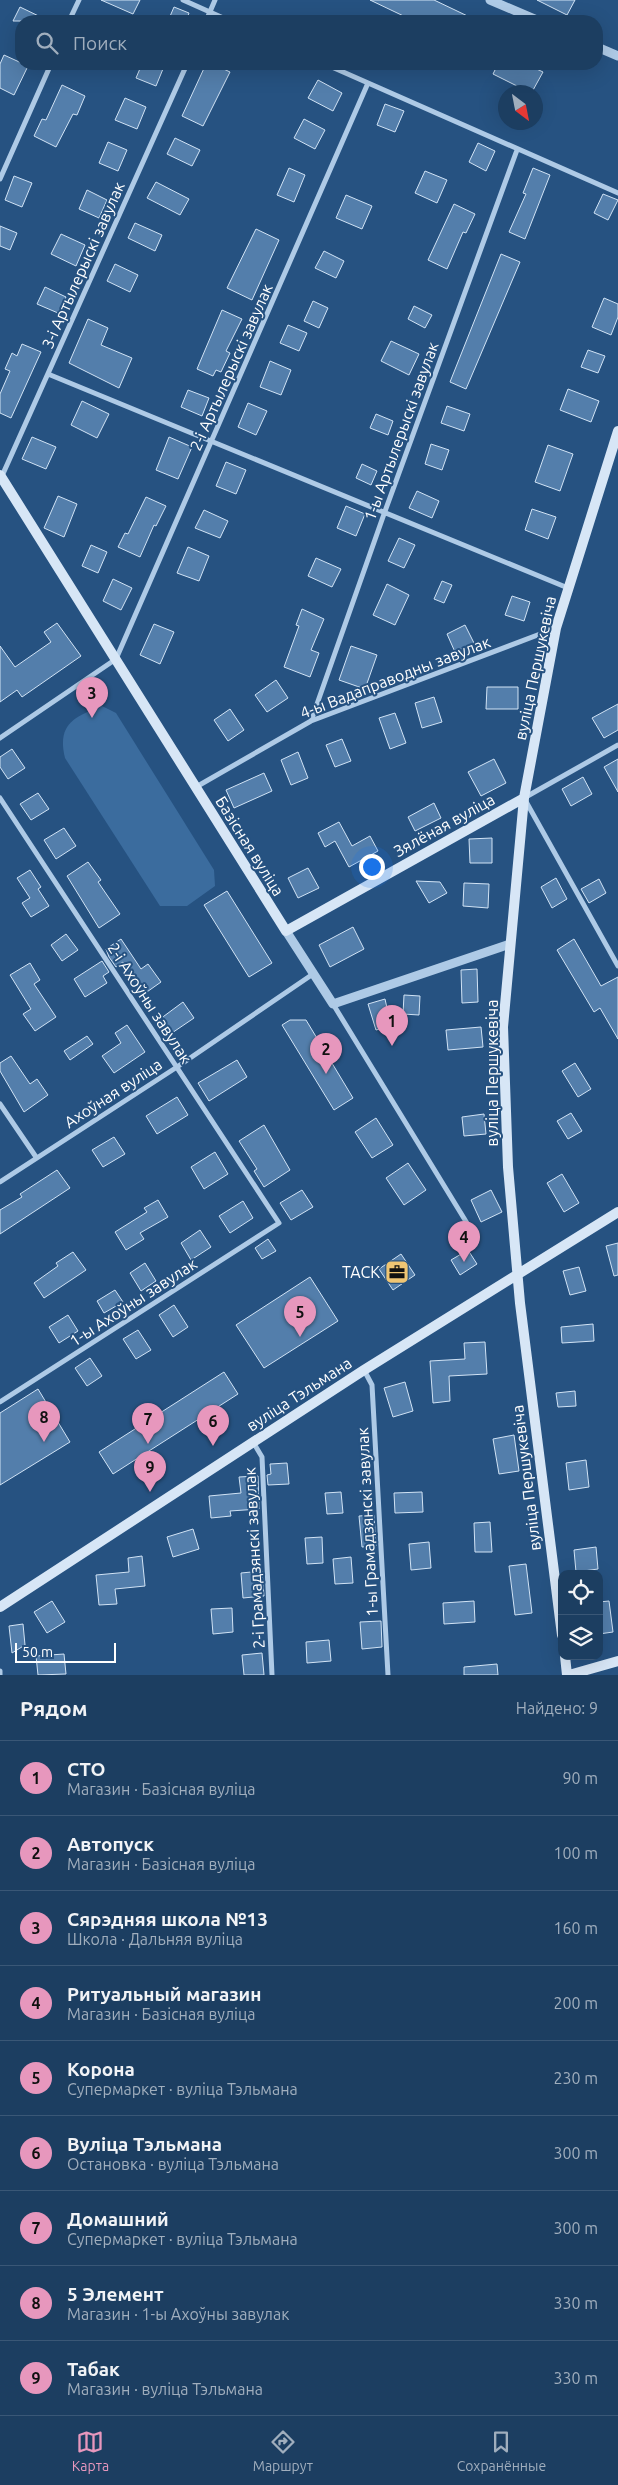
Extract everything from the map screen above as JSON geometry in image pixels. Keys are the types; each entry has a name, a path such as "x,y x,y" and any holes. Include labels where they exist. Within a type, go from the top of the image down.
{"main road":[{"name":"вуліца Першукевіча","path":"559,1615 545,1512 518,1272 508,1167 503,1027 524,798 556,628 618,431"},
{"name":"Базісная вуліца","path":"0,476 286,931"},
{"name":"Зялёная вуліца","path":"286,931 524,798"},
{"name":"вуліца Тэльмана","path":"0,1607 364,1370 518,1272 618,1212"},
{"path":"566,1660 568,1675 618,1661"}],"street":[{"path":"72,15 79,0"},
{"path":"183,0 217,15"},
{"path":"209,15 215,0"},
{"path":"490,0 524,15"},
{"path":"603,50 618,56"},
{"path":"0,179 48,70"},
{"name":"3-і Артылерыскі завулак","path":"0,476 48,374 184,70"},
{"path":"339,70 618,193"},
{"name":"2-і Артылерыскі завулак","path":"116,659 368,83"},
{"name":"1-ы Артылерыскі завулак","path":"311,721 384,514 517,150"},
{"path":"48,374 384,514 568,588"},
{"name":"4-ы Вадаправодны завулак","path":"196,787 311,721 556,628"},
{"path":"0,738 116,659"},
{"name":"Зялёная вуліца","path":"524,798 618,745"},
{"name":"2-і Ахоўны завулак","path":"0,798 279,1222"},
{"path":"524,798 618,966"},
{"name":"Базісная вуліца","path":"286,931 333,1004 473,1233"},
{"path":"333,1004 510,944"},
{"name":"Ахоўная вуліца","path":"0,1182 177,1067 313,974"},
{"path":"0,1104 36,1157"},
{"name":"1-ы Ахоўны завулак","path":"0,1402 279,1222"},
{"name":"1-ы Грамадзянскі завулак","path":"364,1370 372,1385 388,1675"},
{"name":"2-і Грамадзянскі завулак","path":"253,1442 262,1457 272,1675"}],"shaded area":[{"path":"102,706 116,713 214,870 215,886 187,906 160,906 65,758 63,738 70,724 83,714"}],"building":[{"path":"101,0 140,0 133,14"},
{"path":"370,0 434,0 465,15 401,15"},
{"path":"537,0 575,0 567,15"},
{"path":"20,7 37,15 16,15"},
{"path":"174,7 189,13 188,15 171,15"},
{"path":"4,55 15,60 15,70 26,70 14,95 0,88 0,64"},
{"path":"139,70 163,70 156,86 136,78"},
{"path":"203,70 226,70 230,72 203,126 182,116"},
{"path":"495,70 539,70 543,72 536,85 515,85 493,74"},
{"path":"318,80 342,93 333,111 308,98"},
{"path":"62,85 85,96 77,115 73,114 56,147 34,136 42,119 46,120"},
{"path":"125,98 146,107 137,129 115,120"},
{"path":"385,104 404,111 395,132 377,125"},
{"path":"304,119 325,130 315,149 294,138"},
{"path":"175,138 200,150 192,166 167,154"},
{"path":"108,142 127,150 118,171 99,163"},
{"path":"478,143 495,151 486,171 469,162"},
{"path":"289,168 305,175 294,202 277,195"},
{"path":"533,168 550,175 525,239 509,232 526,194 523,193"},
{"path":"425,171 447,180 437,203 415,193"},
{"path":"14,176 32,183 22,207 5,200"},
{"path":"156,182 189,199 180,215 147,198"},
{"path":"87,190 107,200 99,218 79,209"},
{"path":"603,194 618,200 608,220 594,213"},
{"path":"346,195 372,206 362,229 336,218"},
{"path":"454,204 475,214 466,233 463,232 447,269 428,260"},
{"path":"135,223 162,235 155,251 128,238"},
{"path":"0,226 17,233 10,250 0,246"},
{"path":"256,229 279,240 252,300 227,288"},
{"path":"61,234 85,245 76,266 51,254"},
{"path":"324,251 344,261 336,278 315,268"},
{"path":"501,254 520,262 466,389 450,382"},
{"path":"115,264 138,275 130,292 107,281"},
{"path":"45,287 66,297 58,313 37,304"},
{"path":"604,298 618,304 618,317 611,335 592,327"},
{"path":"313,301 328,308 319,328 304,321"},
{"path":"414,306 432,315 425,328 408,319"},
{"path":"222,310 242,319 226,351 230,353 221,372 216,370 213,376 197,369"},
{"path":"88,319 108,328 101,345 132,358 119,388 69,363"},
{"path":"288,325 307,333 299,351 280,343"},
{"path":"391,341 419,354 409,375 381,361"},
{"path":"22,344 41,352 11,418 0,413 0,394 10,371 5,369 12,353 17,356"},
{"path":"588,350 605,356 598,373 581,367"},
{"path":"270,361 291,370 281,395 260,387"},
{"path":"568,389 599,401 591,422 560,410"},
{"path":"188,390 209,398 202,416 181,407"},
{"path":"82,401 109,414 97,438 71,425"},
{"path":"248,403 267,411 256,435 238,427"},
{"path":"447,406 470,414 464,431 441,423"},
{"path":"376,414 393,421 388,435 370,428"},
{"path":"32,437 56,447 46,469 22,459"},
{"path":"169,437 192,447 178,479 156,470"},
{"path":"431,444 449,450 442,470 425,464"},
{"path":"548,445 573,454 560,491 535,482"},
{"path":"226,462 246,470 236,494 216,486"},
{"path":"362,464 377,471 371,485 356,478"},
{"path":"417,491 439,501 432,518 409,508"},
{"path":"58,496 77,504 64,537 44,528"},
{"path":"146,497 166,506 156,526 154,525 140,557 118,547 125,533 128,534"},
{"path":"346,506 365,514 356,536 337,528"},
{"path":"532,509 556,517 548,539 525,530"},
{"path":"204,510 228,521 220,538 195,528"},
{"path":"399,538 415,545 404,568 388,561"},
{"path":"91,545 107,552 98,573 82,566"},
{"path":"188,547 209,556 199,581 177,573"},
{"path":"316,558 341,569 332,587 308,576"},
{"path":"113,579 132,588 121,610 103,601"},
{"path":"442,581 452,585 444,603 434,599"},
{"path":"387,584 409,595 395,625 373,615"},
{"path":"512,596 530,602 524,621 505,615"},
{"path":"302,609 324,619 311,650 319,653 310,677 284,667 299,626 296,625"},
{"path":"57,623 81,656 22,697 17,690 0,702 0,646 15,667 51,642 44,632"},
{"path":"154,624 174,632 160,664 140,655"},
{"path":"465,625 474,643 455,652 447,634"},
{"path":"351,646 377,655 365,689 339,680"},
{"path":"276,680 288,698 267,712 255,695"},
{"path":"487,687 518,687 518,709 486,709"},
{"path":"434,697 442,722 422,728 415,703"},
{"path":"618,704 618,730 604,738 592,718"},
{"path":"230,709 244,730 228,741 214,720"},
{"path":"395,713 406,743 390,749 379,718"},
{"path":"342,739 351,761 335,767 326,745"},
{"path":"12,749 25,768 8,779 0,767 0,757"},
{"path":"298,752 308,778 291,785 281,760"},
{"path":"494,759 506,783 481,796 468,772"},
{"path":"618,759 618,792 604,767"},
{"path":"264,773 272,791 234,808 226,790"},
{"path":"583,777 592,794 571,806 562,789"},
{"path":"38,793 49,809 31,820 20,804"},
{"path":"434,803 441,818 415,831 408,817"},
{"path":"339,822 352,846 370,836 378,851 349,867 335,841 325,847 318,833"},
{"path":"64,828 76,846 56,859 44,840"},
{"path":"492,838 492,863 470,863 469,839"},
{"path":"88,862 101,880 98,882 120,914 99,928 67,876"},
{"path":"308,868 319,888 298,898 288,878"},
{"path":"30,870 41,887 38,889 49,906 31,917 22,903 30,898 17,878"},
{"path":"556,878 567,899 552,908 541,887"},
{"path":"599,879 606,893 589,903 581,889"},
{"path":"416,881 440,882 447,893 429,903"},
{"path":"464,883 489,884 488,908 463,906"},
{"path":"227,891 272,963 249,977 204,905"},
{"path":"353,927 364,949 330,967 319,945"},
{"path":"66,934 78,950 62,961 51,945"},
{"path":"121,939 141,969 148,964 161,982 144,994 123,962 116,967 109,957 106,949"},
{"path":"574,939 601,986 618,977 618,1039 600,1008 594,1012 557,950"},
{"path":"102,961 109,972 103,976 107,983 85,997 74,979"},
{"path":"30,963 40,980 34,984 56,1017 35,1031 23,1014 31,1009 10,975"},
{"path":"477,969 478,1002 462,1003 461,970"},
{"path":"404,995 420,996 419,1015 403,1014"},
{"path":"385,999 391,1026 376,1030 368,1004"},
{"path":"183,1002 194,1018 166,1037 156,1022"},
{"path":"290,1020 306,1020 353,1098 334,1110 282,1025"},
{"path":"127,1025 145,1052 114,1073 102,1056 121,1043 115,1033"},
{"path":"481,1027 483,1047 448,1050 446,1030"},
{"path":"87,1036 93,1044 70,1060 64,1051"},
{"path":"11,1056 30,1084 37,1079 48,1095 24,1112 0,1071 0,1063"},
{"path":"237,1060 247,1077 209,1101 198,1083"},
{"path":"575,1063 591,1089 578,1097 562,1071"},
{"path":"177,1097 188,1115 157,1134 146,1116"},
{"path":"571,1113 582,1131 568,1139 557,1121"},
{"path":"484,1114 486,1134 464,1136 462,1117"},
{"path":"376,1118 393,1145 372,1158 355,1132"},
{"path":"264,1125 290,1170 264,1187 254,1171 257,1169 239,1141"},
{"path":"114,1137 125,1154 103,1167 92,1150"},
{"path":"215,1152 228,1174 204,1189 191,1167"},
{"path":"408,1163 426,1190 404,1205 386,1178"},
{"path":"57,1170 70,1188 0,1234 0,1210 22,1197 20,1194"},
{"path":"562,1174 579,1203 564,1212 547,1183"},
{"path":"302,1190 313,1207 291,1220 280,1203"},
{"path":"491,1190 502,1212 481,1222 471,1200"},
{"path":"158,1200 168,1217 140,1233 144,1239 126,1250 115,1232 147,1212 144,1208"},
{"path":"243,1201 253,1218 230,1233 219,1216"},
{"path":"200,1230 211,1247 191,1260 181,1243"},
{"path":"268,1239 276,1251 262,1259 255,1248"},
{"path":"618,1243 618,1275 614,1276 606,1246"},
{"path":"468,1250 477,1264 460,1275 451,1260"},
{"path":"73,1252 86,1270 44,1298 34,1283 58,1266 56,1263"},
{"name":"ТАСК","path":"401,1254 415,1275 393,1290 379,1269"},
{"path":"145,1263 156,1281 141,1291 130,1273"},
{"path":"579,1267 586,1291 570,1295 563,1271"},
{"path":"310,1277 338,1321 264,1368 236,1325"},
{"path":"115,1290 123,1302 104,1313 97,1301"},
{"path":"174,1305 188,1327 173,1337 159,1315"},
{"path":"68,1315 78,1331 59,1343 49,1327"},
{"path":"593,1324 594,1341 562,1343 561,1327"},
{"path":"138,1330 151,1350 136,1359 123,1339"},
{"path":"485,1342 487,1374 449,1376 450,1401 433,1403 430,1361 465,1359 464,1343"},
{"path":"90,1358 102,1376 87,1386 75,1368"},
{"path":"224,1372 238,1394 113,1474 99,1452"},
{"path":"405,1382 413,1411 393,1417 384,1388"},
{"path":"38,1389 70,1442 0,1485 0,1413"},
{"path":"575,1391 576,1406 558,1407 556,1393"},
{"path":"514,1435 519,1471 499,1474 493,1439"},
{"path":"586,1460 589,1487 569,1490 566,1463"},
{"path":"287,1463 289,1484 268,1485 267,1475 271,1474 270,1464"},
{"path":"258,1476 259,1509 230,1511 231,1516 211,1518 209,1496 241,1493 239,1477"},
{"path":"341,1492 343,1513 327,1514 325,1493"},
{"path":"422,1492 423,1512 395,1513 394,1493"},
{"path":"374,1515 376,1546 362,1547 359,1516"},
{"path":"490,1522 492,1552 475,1552 474,1523"},
{"path":"193,1529 199,1549 173,1557 167,1537"},
{"path":"322,1537 323,1563 307,1564 305,1538"},
{"path":"429,1542 431,1568 411,1570 409,1544"},
{"path":"596,1547 598,1569 576,1570 574,1550"},
{"path":"142,1556 145,1586 115,1589 117,1604 99,1605 96,1575 129,1572 128,1558"},
{"path":"351,1557 353,1583 335,1584 333,1559"},
{"path":"526,1564 532,1613 515,1615 509,1566"},
{"path":"262,1571 264,1596 243,1598 241,1573"},
{"path":"52,1601 65,1622 47,1633 34,1612"},
{"path":"474,1601 475,1622 444,1624 443,1603"},
{"path":"609,1601 613,1632 603,1633 603,1602"},
{"path":"232,1608 233,1632 213,1634 211,1609"},
{"path":"381,1621 382,1647 362,1649 360,1622"},
{"path":"23,1624 25,1645 12,1653 9,1626"},
{"path":"329,1640 331,1661 307,1663 306,1642"},
{"path":"262,1653 264,1675 244,1675 242,1655"},
{"path":"64,1654 66,1674 38,1675 36,1656"},
{"path":"497,1664 498,1675 464,1675 464,1667"}],"place":[{"name":"Сярэдняя школа №13","path":"92,718"},
{"name":"СТО","path":"392,1046"},
{"name":"Автопуск","path":"326,1074"},
{"name":"Ритуальный магазин","path":"464,1262"},
{"name":"ТАСК","path":"397,1272"},
{"name":"Корона","path":"300,1337"},
{"name":"5 Элемент","path":"44,1442"},
{"name":"Домашний","path":"148,1444"},
{"name":"Вуліца Тэльмана","path":"213,1446"},
{"name":"Табак","path":"150,1492"}]}
